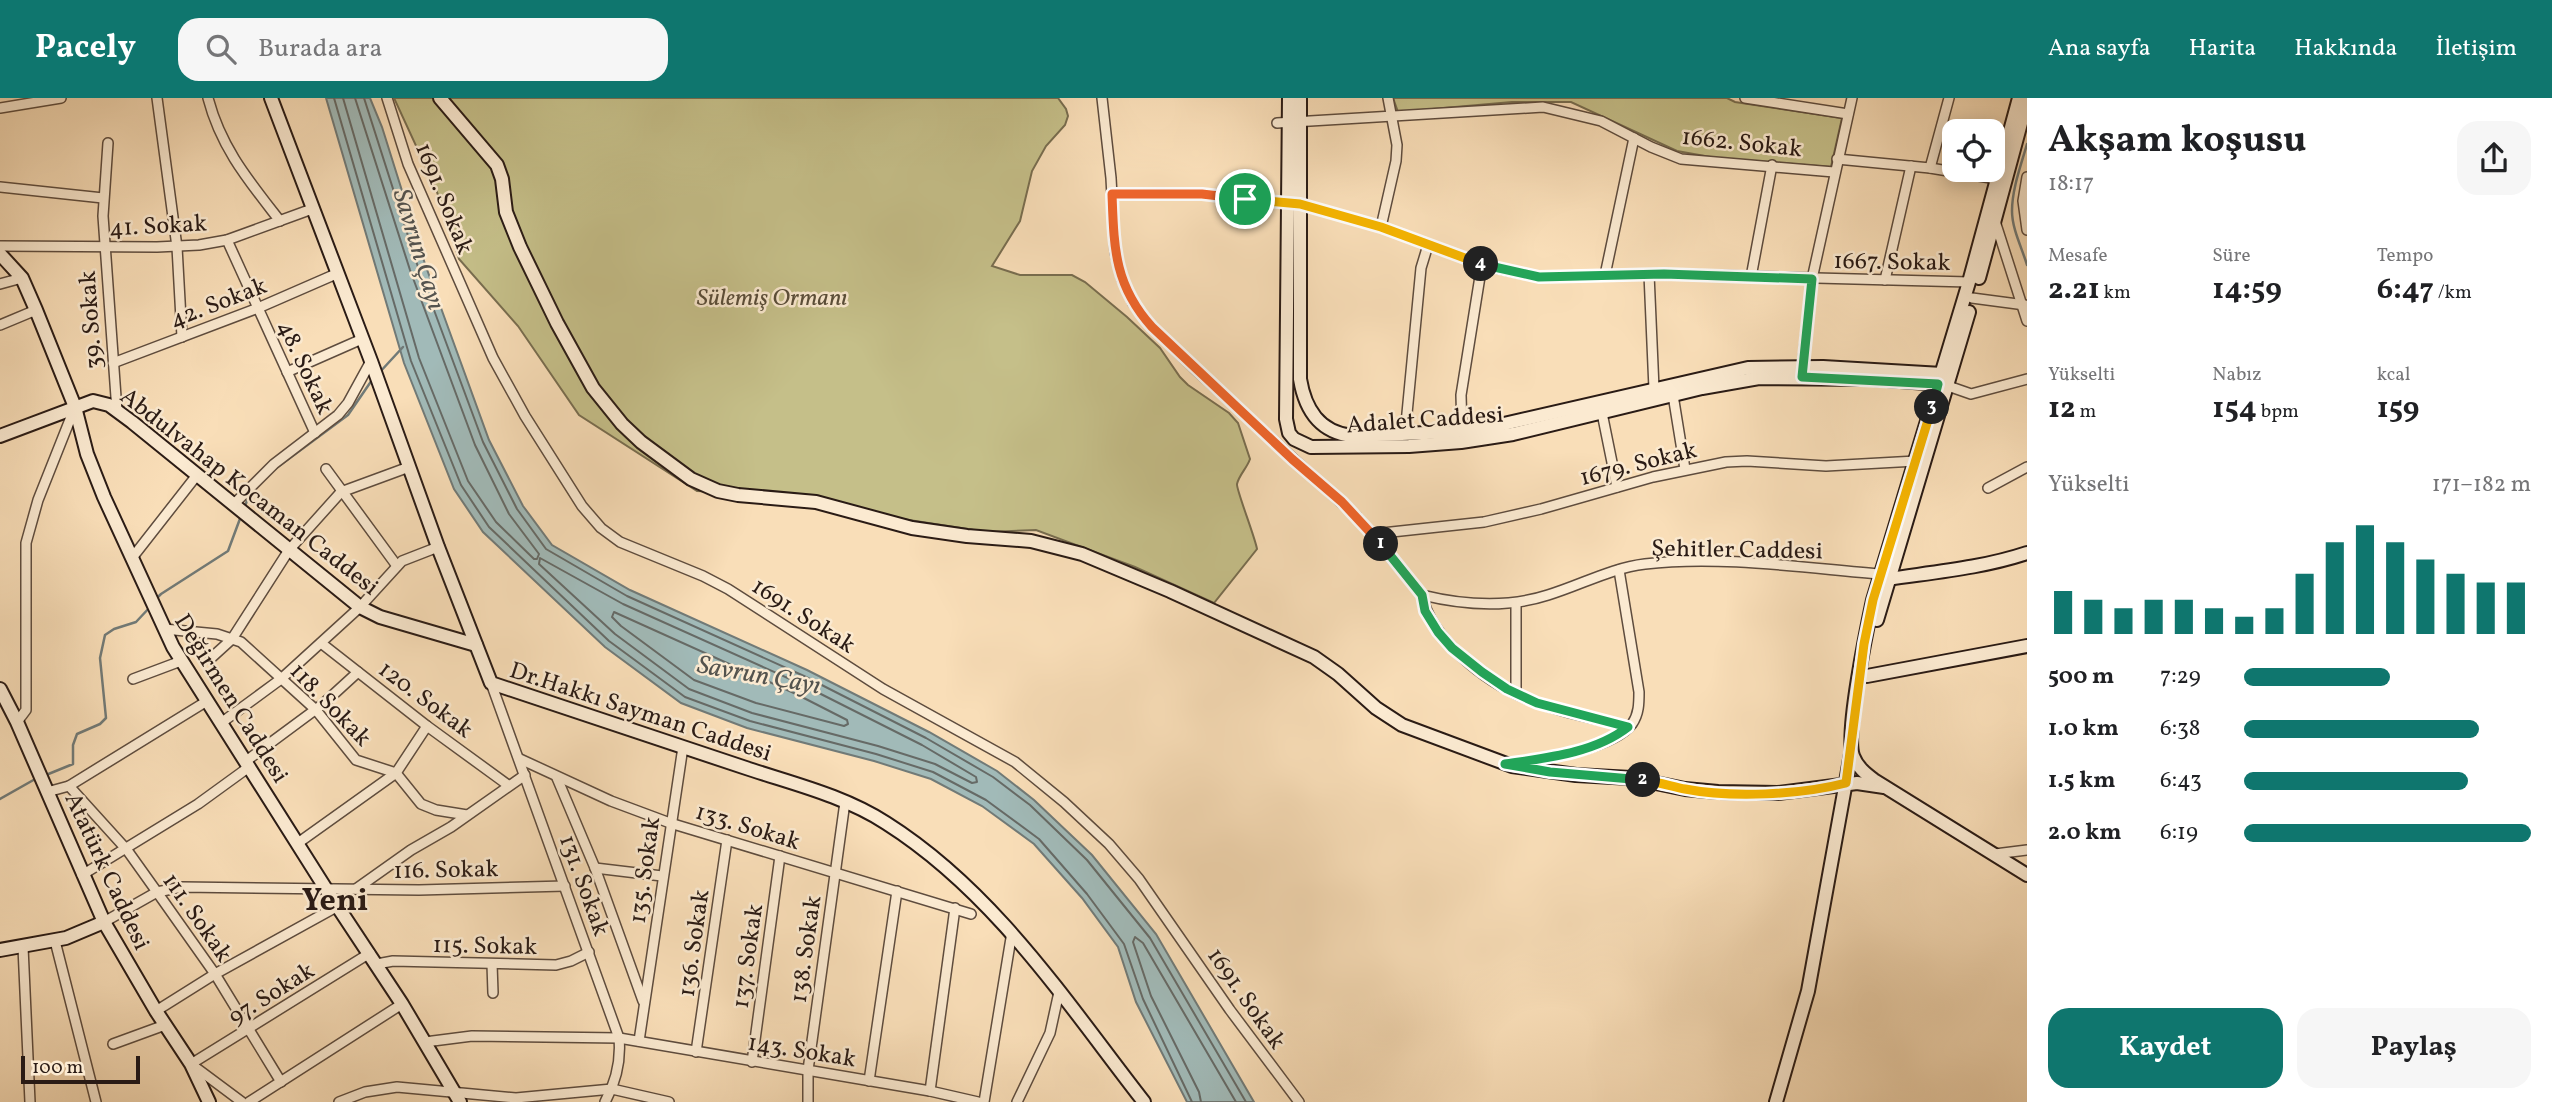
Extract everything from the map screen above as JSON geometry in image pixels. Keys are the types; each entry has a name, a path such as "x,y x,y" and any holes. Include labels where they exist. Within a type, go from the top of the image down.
{"street":[{"path":"0,108 61,98"},
{"path":"157,98 177,247 182,337"},
{"path":"208,98 219,134 229,153 280,221"},
{"name":"Dr.Hakkı Sayman Caddesi","path":"271,98 491,683 845,802 884,821 931,855 986,904 1012,932 1144,1102"},
{"name":"1691. Sokak","path":"387,98 408,164 493,358 524,416 592,519 620,542 728,589 874,684 995,749 1038,779 1094,830 1133,871 1230,1010 1299,1102"},
{"path":"440,98 497,165 512,230 557,323 593,388 622,424 641,442 691,479 718,491 738,495 816,502 912,528 1031,541 1082,554 1170,590 1314,657 1338,674 1376,708 1402,725 1505,764 1550,772 1631,778 1685,789 1718,792 1790,792 1846,783 1884,787"},
{"path":"1102,98 1117,265 1133,303 1141,314 1194,368 1373,534 1422,595 1425,611 1452,648 1482,672 1537,703 1628,727"},
{"path":"1289,98 1302,389 1308,407 1325,426 1343,435 1462,431 1524,420 1748,368 1943,381 1971,394 2027,379"},
{"path":"1289,122 1300,98"},
{"path":"1381,227 1397,145 1388,98"},
{"path":"1745,98 1849,114"},
{"path":"1802,372 1812,279 1852,98"},
{"path":"1930,168 1949,98"},
{"path":"2005,150 2019,98"},
{"path":"1857,765 1867,676 1884,576 1916,461 1972,298 2027,101"},
{"name":"1662. Sokak","path":"1289,122 1543,107 1601,121 1681,159 1834,172"},
{"path":"1605,275 1634,138"},
{"name":"39. Sokak","path":"108,143 103,198 104,247 117,411"},
{"path":"1837,159 1942,170"},
{"path":"1751,277 1772,165"},
{"path":"1885,280 1911,166"},
{"path":"2027,177 2027,230"},
{"path":"1996,182 1943,381 1864,644 1850,739 1857,765 1884,787 2027,875"},
{"path":"0,187 103,198"},
{"name":"1667. Sokak","path":"1112,194 1202,194 1294,203 1381,227 1482,264 1539,277 1649,274 1969,282"},
{"name":"Adalet Caddesi","path":"1294,203 1286,419 1289,433 1294,439 1311,447 1461,442 1513,434 1737,381 1802,372"},
{"name":"41. Sokak","path":"0,246 177,247 227,240 312,209"},
{"path":"1995,219 2027,321"},
{"name":"48. Sokak","path":"227,240 315,433"},
{"path":"1405,434 1421,268 1428,245"},
{"name":"Değirmen Caddesi","path":"0,254 22,278 75,407 87,454 152,604 181,661 373,958 457,1097"},
{"path":"1462,431 1461,395 1482,264"},
{"name":"42. Sokak","path":"113,363 258,308 336,274"},
{"path":"1649,274 1654,389"},
{"path":"0,284 22,278"},
{"path":"1972,298 2024,305"},
{"path":"0,326 36,310"},
{"path":"287,372 362,339"},
{"path":"234,504 274,464 338,415 348,403 371,361"},
{"path":"1673,395 1685,469"},
{"name":"Abdulvahap Kocaman Caddesi","path":"0,436 75,407 101,401 234,504 360,607 380,617 477,645"},
{"path":"17,722 26,710 26,543 38,500 75,407"},
{"path":"1602,413 1617,487"},
{"name":"1679. Sokak","path":"1373,534 1484,522 1685,469 1736,461 1826,466 1916,461"},
{"path":"210,659 232,639 289,550 341,492 408,467"},
{"path":"1988,488 2027,467"},
{"path":"326,469 397,566"},
{"path":"132,558 197,475"},
{"path":"220,723 281,679 360,607 397,566 408,558 438,547"},
{"path":"1884,576 1974,566 2027,552"},
{"name":"Şehitler Caddesi","path":"1422,595 1481,604 1516,603 1548,596 1619,570 1645,564 1708,562 1884,576"},
{"path":"1505,764 1576,751 1609,740 1628,727 1638,712 1639,692 1619,570"},
{"path":"1516,603 1516,693"},
{"name":"118. Sokak","path":"164,629 217,634 241,642 316,710 356,760 396,773"},
{"name":"120. Sokak","path":"321,643 508,785"},
{"path":"1867,676 2027,646"},
{"path":"133,679 181,661"},
{"path":"82,875 127,850 198,804 316,710 358,672"},
{"name":"131. Sokak","path":"491,683 619,1038 619,1058 612,1089 605,1102"},
{"name":"Atatürk Caddesi","path":"1,694 17,722 104,922 156,1011 191,1064 209,1102"},
{"path":"47,792 69,786 207,701"},
{"path":"298,843 396,773 428,726"},
{"name":"135. Sokak","path":"639,1041 683,747"},
{"path":"1776,1102 1808,991 1852,751"},
{"name":"133. Sokak","path":"520,759 557,778 670,823 971,914"},
{"path":"396,773 421,804 436,810 467,815"},
{"path":"356,890 411,850 444,832 526,775"},
{"path":"557,778 595,868 644,1005"},
{"name":"111. Sokak","path":"69,786 127,850 215,974 281,1082"},
{"name":"138. Sokak","path":"808,1102 808,1070 845,802"},
{"name":"136. Sokak","path":"696,1052 727,840"},
{"path":"1995,854 2027,850"},
{"name":"137. Sokak","path":"752,1062 780,856"},
{"path":"595,868 662,876"},
{"name":"116. Sokak","path":"157,892 182,887 356,890 565,886"},
{"path":"869,1081 897,891"},
{"path":"0,950 55,941 77,934 157,892"},
{"path":"156,1011 215,974 338,906"},
{"path":"930,1091 955,908"},
{"path":"984,1102 1012,932"},
{"path":"55,941 96,1102"},
{"path":"23,947 30,1102"},
{"name":"115. Sokak","path":"373,958 393,961 556,965 589,952"},
{"name":"97. Sokak","path":"191,1064 373,958"},
{"path":"492,964 493,993"},
{"path":"1017,1102 1050,1033 1059,992"},
{"path":"249,1102 402,1004"},
{"path":"113,1044 165,1025"},
{"name":"143. Sokak","path":"425,1041 472,1036 619,1038 930,1091 978,1102"},
{"path":"191,1064 242,1102"},
{"path":"339,1102 385,1087 415,1088 457,1097 516,1098 612,1089 669,1102"}],"green space":[{"name":"Sülemiş Ormanı","path":"394,98 1058,98 1068,116 1065,125 1046,146 1032,171 1020,221 992,266 1020,275 1072,275 1085,282 1160,348 1188,385 1229,413 1238,423 1250,459 1237,484 1257,549 1214,603 1135,567 1036,530 987,532 896,518 806,496 697,491 579,415 518,326 459,259 436,189"},
{"path":"1393,98 1727,98 1735,102 1842,118 1831,167 1716,158 1677,151 1571,102 1512,102 1398,112"}],"water":[{"name":"Savrun Çayı","path":"326,98 370,98 382,127 425,264 489,440 523,506 552,545 630,590 807,670 929,732 997,771 1034,800 1092,855 1156,934 1254,1102 1187,1102 1136,1002 1118,947 1082,898 1034,844 982,806 931,779 874,761 747,728 681,703 605,647 483,532 454,489 404,363"}],"waterway":[{"path":"2027,144 2012,203 2015,232 2027,265"},
{"path":"379,373 403,347"},
{"path":"275,469 348,415 372,380"},
{"path":"245,506 250,493"},
{"path":"155,600 228,551 241,516"},
{"path":"46,775 73,764 73,745 77,734 100,724 106,718 100,658 105,635 136,622 151,606"},
{"path":"0,799 37,778"}],"district":[{"name":"Yeni","path":"335,899"}],"route":[{"path":"1112,194 1202,194 1245,199 1300,204 1381,227 1486,266 1539,277 1664,274 1812,279 1802,377 1938,384 1873,600 1864,644 1846,783 1778,793 1718,792 1685,789 1631,778 1576,775 1505,764 1576,751 1609,740 1628,727 1522,697 1482,672 1452,648 1425,611 1422,595 1373,534 1342,502 1194,368 1152,327 1133,303 1117,265 1112,194"}]}
